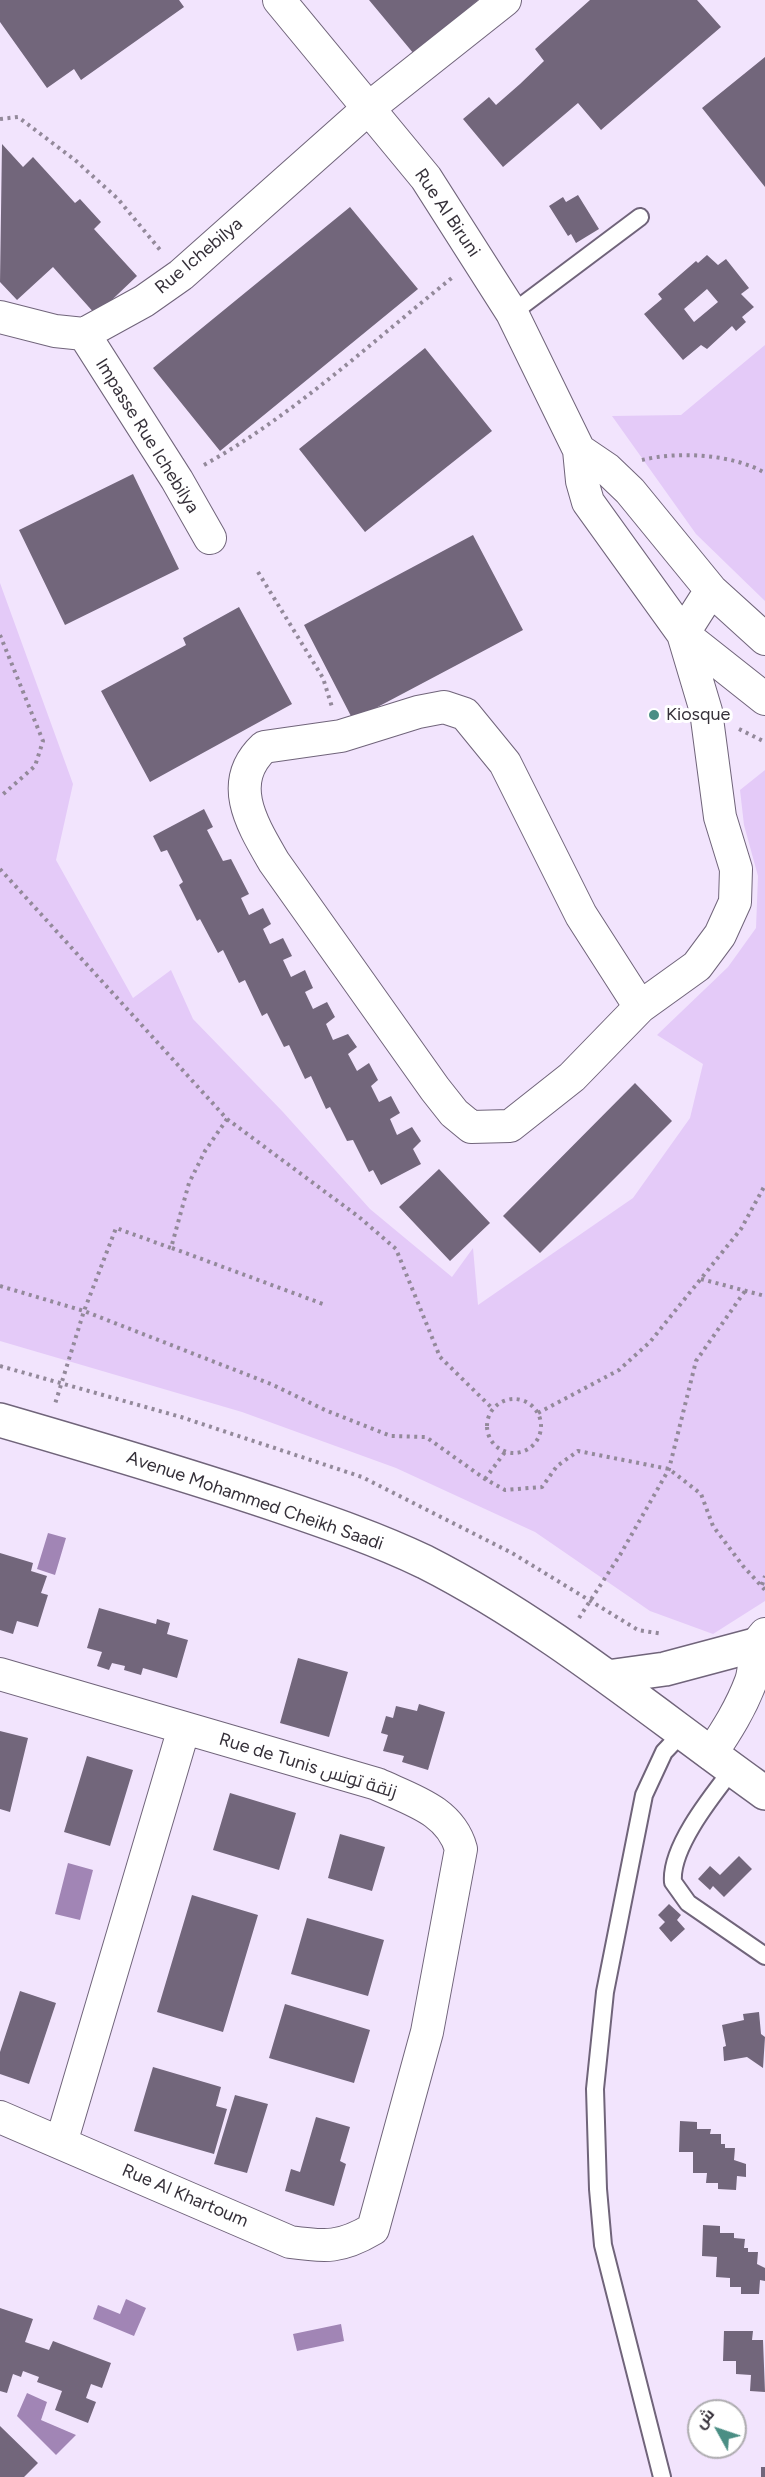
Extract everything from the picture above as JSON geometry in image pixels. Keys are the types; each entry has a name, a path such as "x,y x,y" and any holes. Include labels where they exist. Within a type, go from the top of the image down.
{"main road":[{"name":"Avenue Mohammed Cheikh Saadi","path":"0,1420 204,1480 353,1531 425,1562 496,1603 607,1677 765,1793"},
{"path":"607,1677 665,1669 760,1640"}],"street":[{"name":"Rue Al Biruni","path":"279,0 370,107 426,178 512,313 579,450"},
{"name":"Rue Ichebilya","path":"84,334 112,321 181,275 370,107 505,0"},
{"path":"0,318 55,331 84,334"},
{"name":"Impasse Rue Ichebilya","path":"84,334 177,480 210,538"},
{"path":"579,450 607,470 630,491 711,590 765,639"},
{"path":"579,450 582,481 588,502 683,634 765,699"},
{"path":"640,1006 581,915 505,763 465,714 444,707 418,712 341,736 264,747 250,763 244,784 255,829 274,862 435,1089 454,1113 471,1126 510,1126 573,1077 640,1006 697,966 720,935 735,902 736,869 720,817 706,711 683,634 711,590"},
{"path":"721,1762 752,1677 760,1640"},
{"name":"Rue de Tunis زنقة تونس","path":"0,1674 377,1784 432,1810 448,1822 457,1835 461,1849 427,2032 373,2229"},
{"path":"61,2143 184,1728"},
{"name":"Rue Al Khartoum","path":"0,2117 290,2242 325,2247 351,2242 373,2229"}],"lane":[{"path":"512,313 640,217"},
{"path":"662,2477 603,2246 598,2189 595,2089 605,1992 644,1795 664,1752 682,1733"},
{"path":"721,1762 676,1860 673,1882 679,1894 688,1903 765,1956"}],"path":[{"path":"0,119 18,117 75,160 118,199 181,275"},
{"path":"177,480 231,450 295,404 477,258"},
{"path":"607,470 661,456 711,456 765,473"},
{"path":"258,572 323,678 341,736"},
{"path":"0,635 43,741 35,766 0,797"},
{"path":"0,869 227,1119 359,1216 396,1249 440,1357 493,1409"},
{"path":"171,1248 189,1184 205,1152 227,1119"},
{"path":"538,1413 619,1370 650,1342 741,1229 765,1185"},
{"path":"46,1433 84,1311 116,1228 323,1304"},
{"path":"701,1279 765,1296"},
{"path":"0,1286 84,1311 271,1384 325,1410 391,1436 426,1437 485,1479 505,1490 542,1487 557,1466 579,1451 669,1468 701,1494 713,1526 743,1566 765,1590"},
{"path":"561,1646 621,1554 669,1468 696,1361 745,1291"},
{"path":"0,1366 270,1444 362,1478 426,1507 512,1553 638,1630 667,1635"},
{"path":"516,1399 529,1404 538,1413 541,1425 538,1438 530,1448 518,1453 505,1452 494,1445 488,1434 487,1421 493,1409 504,1401 516,1399"},
{"path":"485,1479 505,1452"},
{"path":"762,1585 765,1576"}],"shaded area":[{"path":"765,345 765,601 696,534 612,416 681,415"},
{"path":"0,583 73,784 56,860 133,998 171,970 193,1019 283,1112 370,1209 452,1277 473,1248 478,1305 633,1198 690,1118 703,1064 657,1035 728,967 756,928 758,876 744,825 740,790 765,770 765,1601 713,1634 650,1611 535,1532 396,1468 242,1412 0,1341"},
{"path":"48,1533 66,1538 55,1575 37,1569"},
{"path":"68,1863 93,1870 80,1920 55,1914"},
{"path":"126,2299 146,2308 134,2336 93,2319 98,2305 120,2314"},
{"path":"341,2324 344,2341 297,2351 293,2334"},
{"path":"27,2393 47,2402 41,2420 76,2435 56,2455 17,2416"}],"building":[{"path":"0,0 179,0 184,7 81,80 74,69 47,88 0,22"},
{"path":"369,0 478,0 414,54"},
{"path":"590,0 697,0 721,27 601,130 578,103 503,167 463,119 489,97 496,105 520,84 544,61 535,49"},
{"path":"765,57 765,187 702,108"},
{"path":"2,144 23,167 33,157 75,203 80,199 101,222 94,229 137,276 96,315 53,267 17,300 0,282"},
{"path":"578,195 599,229 576,243 571,234 568,236 549,206 563,197 566,202"},
{"path":"350,207 418,289 220,451 153,368"},
{"path":"707,255 718,265 726,259 749,288 741,294 754,307 742,317 746,322 736,331 732,326 707,349 701,345 683,360 644,314 662,299 658,294 696,261 698,263","holes":["707,289 718,302 694,322 684,309"]},
{"path":"425,348 492,431 365,532 299,449"},
{"path":"133,474 179,569 65,625 19,530"},
{"path":"473,535 523,630 353,720 304,625"},
{"path":"239,607 292,704 150,782 101,691 186,645 183,638"},
{"path":"204,809 213,827 207,830 223,861 231,859 249,894 241,898 249,915 263,908 271,924 263,929 270,944 283,938 292,956 283,960 291,977 305,970 313,988 305,992 313,1009 327,1002 335,1017 326,1024 333,1040 348,1034 357,1047 348,1054 357,1071 369,1063 378,1080 371,1086 379,1102 391,1096 400,1113 390,1119 397,1135 412,1127 421,1141 413,1149 421,1164 381,1185 373,1170 369,1172 353,1140 347,1141 330,1107 326,1109 311,1076 305,1079 289,1045 284,1047 267,1013 262,1016 245,980 239,983 223,950 218,953 200,919 197,921 179,885 183,882 167,850 161,852 153,836"},
{"path":"635,1083 672,1121 540,1253 503,1216"},
{"path":"439,1169 490,1223 450,1261 399,1207"},
{"path":"0,1553 33,1563 31,1571 47,1576 41,1593 48,1595 38,1627 17,1621 13,1634 0,1630"},
{"path":"99,1608 156,1624 157,1619 170,1623 167,1634 188,1640 177,1678 143,1668 141,1675 124,1670 125,1666 112,1663 109,1670 97,1666 102,1652 87,1648"},
{"path":"298,1658 348,1672 329,1737 280,1723"},
{"path":"419,1704 445,1712 428,1770 402,1762 404,1756 383,1751 388,1735 381,1733 386,1716 393,1718 396,1706 417,1711"},
{"path":"0,1731 28,1738 10,1812 0,1809"},
{"path":"87,1756 133,1770 110,1846 64,1832"},
{"path":"230,1793 296,1813 279,1870 213,1850"},
{"path":"340,1834 385,1847 372,1891 328,1878"},
{"path":"739,1856 752,1869 724,1897 713,1886 710,1890 698,1879 710,1866 720,1875"},
{"path":"192,1895 258,1915 223,2032 157,2012"},
{"path":"669,1904 681,1915 677,1920 685,1929 671,1942 659,1928 665,1922 658,1915"},
{"path":"307,1918 384,1940 368,1996 291,1974"},
{"path":"20,1991 56,2003 29,2084 0,2074 0,2052"},
{"path":"285,2004 370,2030 354,2083 269,2058"},
{"path":"759,2012 761,2034 765,2037 763,2068 747,2057 724,2061 723,2047 726,2046 722,2025 744,2020 743,2014"},
{"path":"153,2067 221,2087 216,2106 227,2109 214,2154 134,2131"},
{"path":"235,2095 268,2104 247,2173 214,2164"},
{"path":"316,2117 350,2127 340,2161 346,2164 334,2206 285,2191 291,2169 300,2172"},
{"path":"680,2121 697,2122 697,2129 711,2129 710,2134 721,2134 721,2144 725,2144 725,2148 735,2148 734,2160 746,2164 746,2177 737,2176 736,2190 718,2189 718,2183 706,2183 707,2173 693,2173 693,2152 679,2152"},
{"path":"703,2225 720,2226 720,2233 734,2233 734,2238 745,2239 744,2248 748,2248 748,2252 758,2252 757,2264 765,2268 765,2281 760,2280 759,2294 741,2294 741,2287 730,2287 730,2278 716,2277 717,2257 702,2256"},
{"path":"0,2308 33,2319 25,2342 49,2350 53,2341 111,2363 102,2388 91,2384 86,2398 96,2402 88,2423 55,2410 62,2391 37,2382 39,2377 23,2371 21,2377 13,2374 7,2393 0,2391"},
{"path":"724,2331 753,2331 752,2340 763,2340 765,2392 750,2391 751,2375 736,2374 736,2361 723,2361"},
{"path":"0,2426 38,2463 24,2477 0,2477"},
{"path":"761,2467 765,2467 765,2477 761,2477"}],"place":[{"name":"Kiosque","path":"654,715"}]}
